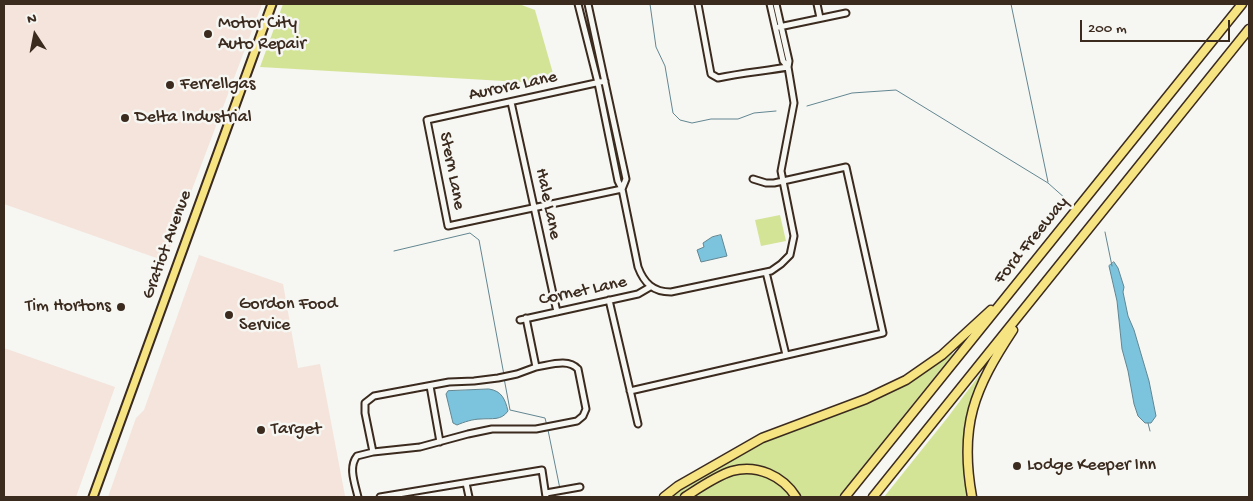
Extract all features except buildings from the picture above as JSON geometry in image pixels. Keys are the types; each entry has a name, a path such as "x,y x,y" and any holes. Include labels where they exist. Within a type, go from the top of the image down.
{"highway":[{"name":"Ford Freeway","path":"845,497 1242,4"},
{"name":"Ford Freeway","path":"873,497 1249,30"},
{"path":"664,497 678,486 750,443 881,393 919,373 955,344 1014,288"},
{"path":"972,497 968,466 968,440 971,416 978,393 992,362 1035,295"},
{"path":"685,497 725,474 746,469 761,471 775,476 796,497"}],"main road":[{"name":"Gratiot Avenue","path":"93,497 272,4"}],"street":[{"path":"578,4 598,83 638,268 650,287 659,291 671,292 772,271 790,255 794,236 781,171 794,103 788,67 783,61 776,4"},
{"path":"588,4 626,179 622,189"},
{"path":"698,4 711,74 718,78 740,73 755,73 788,67"},
{"path":"770,4 779,27"},
{"path":"817,4 820,18"},
{"path":"779,27 846,13"},
{"name":"Aurora Lane","path":"427,120 605,81"},
{"name":"Hale Lane","path":"511,102 557,312"},
{"name":"Stern Lane","path":"427,120 448,226 533,207"},
{"path":"630,392 883,333 846,166 784,181 766,183 753,179"},
{"path":"533,207 622,189"},
{"path":"766,272 786,355"},
{"name":"Cornet Lane","path":"536,368 523,319 638,294 650,287"},
{"path":"609,300 638,424"},
{"path":"358,497 352,466 353,460 357,456 373,452 399,451 492,429 536,429 577,421 583,416 586,409 578,369 573,364 566,363 536,368 498,378 449,382 374,396 365,403 365,413 373,452"},
{"path":"430,386 440,442"},
{"path":"380,497 542,470 546,495 580,487"},
{"path":"466,482 469,497"}],"shaded area":[{"path":"4,4 262,4 165,261 4,204"},
{"path":"199,255 283,284 298,368 320,364 345,496 108,497 136,418 144,410"},
{"path":"4,348 115,387 76,497 4,497"}],"green space":[{"path":"283,4 519,4 535,10 556,84 260,67"},
{"path":"780,215 786,241 761,246 755,220"},
{"path":"951,353 953,354 838,497 800,497 791,484 779,474 769,469 748,465 729,469 684,493 668,497 763,441 898,389 920,376"},
{"path":"983,370 968,417 964,448 968,497 884,497 948,417"},
{"path":"748,473 761,475 773,480 791,497 693,497 725,478"}],"water":[{"path":"721,235 727,256 701,262 697,250 704,247 703,243 712,237"},
{"path":"1114,262 1124,287 1123,292 1128,316 1149,381 1156,416 1151,423 1145,423 1138,416 1134,404 1122,349 1117,301 1109,266"},
{"path":"489,389 502,396 508,411 505,414 499,418 475,420 457,425 453,423 446,394 448,391"}],"waterway":[{"path":"650,4 656,47 665,66 673,113 680,120 692,123 711,119 738,119 754,113 776,111"},
{"path":"1011,4 1048,182"},
{"path":"807,106 852,93 896,90 1048,183 1066,199"},
{"path":"1105,232 1112,266"},
{"path":"394,251 470,233 479,240 504,375"},
{"path":"504,378 510,410 545,418 547,426"},
{"path":"1148,423 1150,431"},
{"path":"548,430 560,489"}],"place":[{"name":"Motor City Auto Repair","path":"208,34"},
{"name":"Ferrellgas","path":"170,85"},
{"name":"Delta Industrial","path":"125,118"},
{"name":"Tim Hortons","path":"121,307"},
{"name":"Gordon Food Service","path":"229,315"},
{"name":"Target","path":"261,430"},
{"name":"Lodge Keeper Inn","path":"1017,466"}]}
